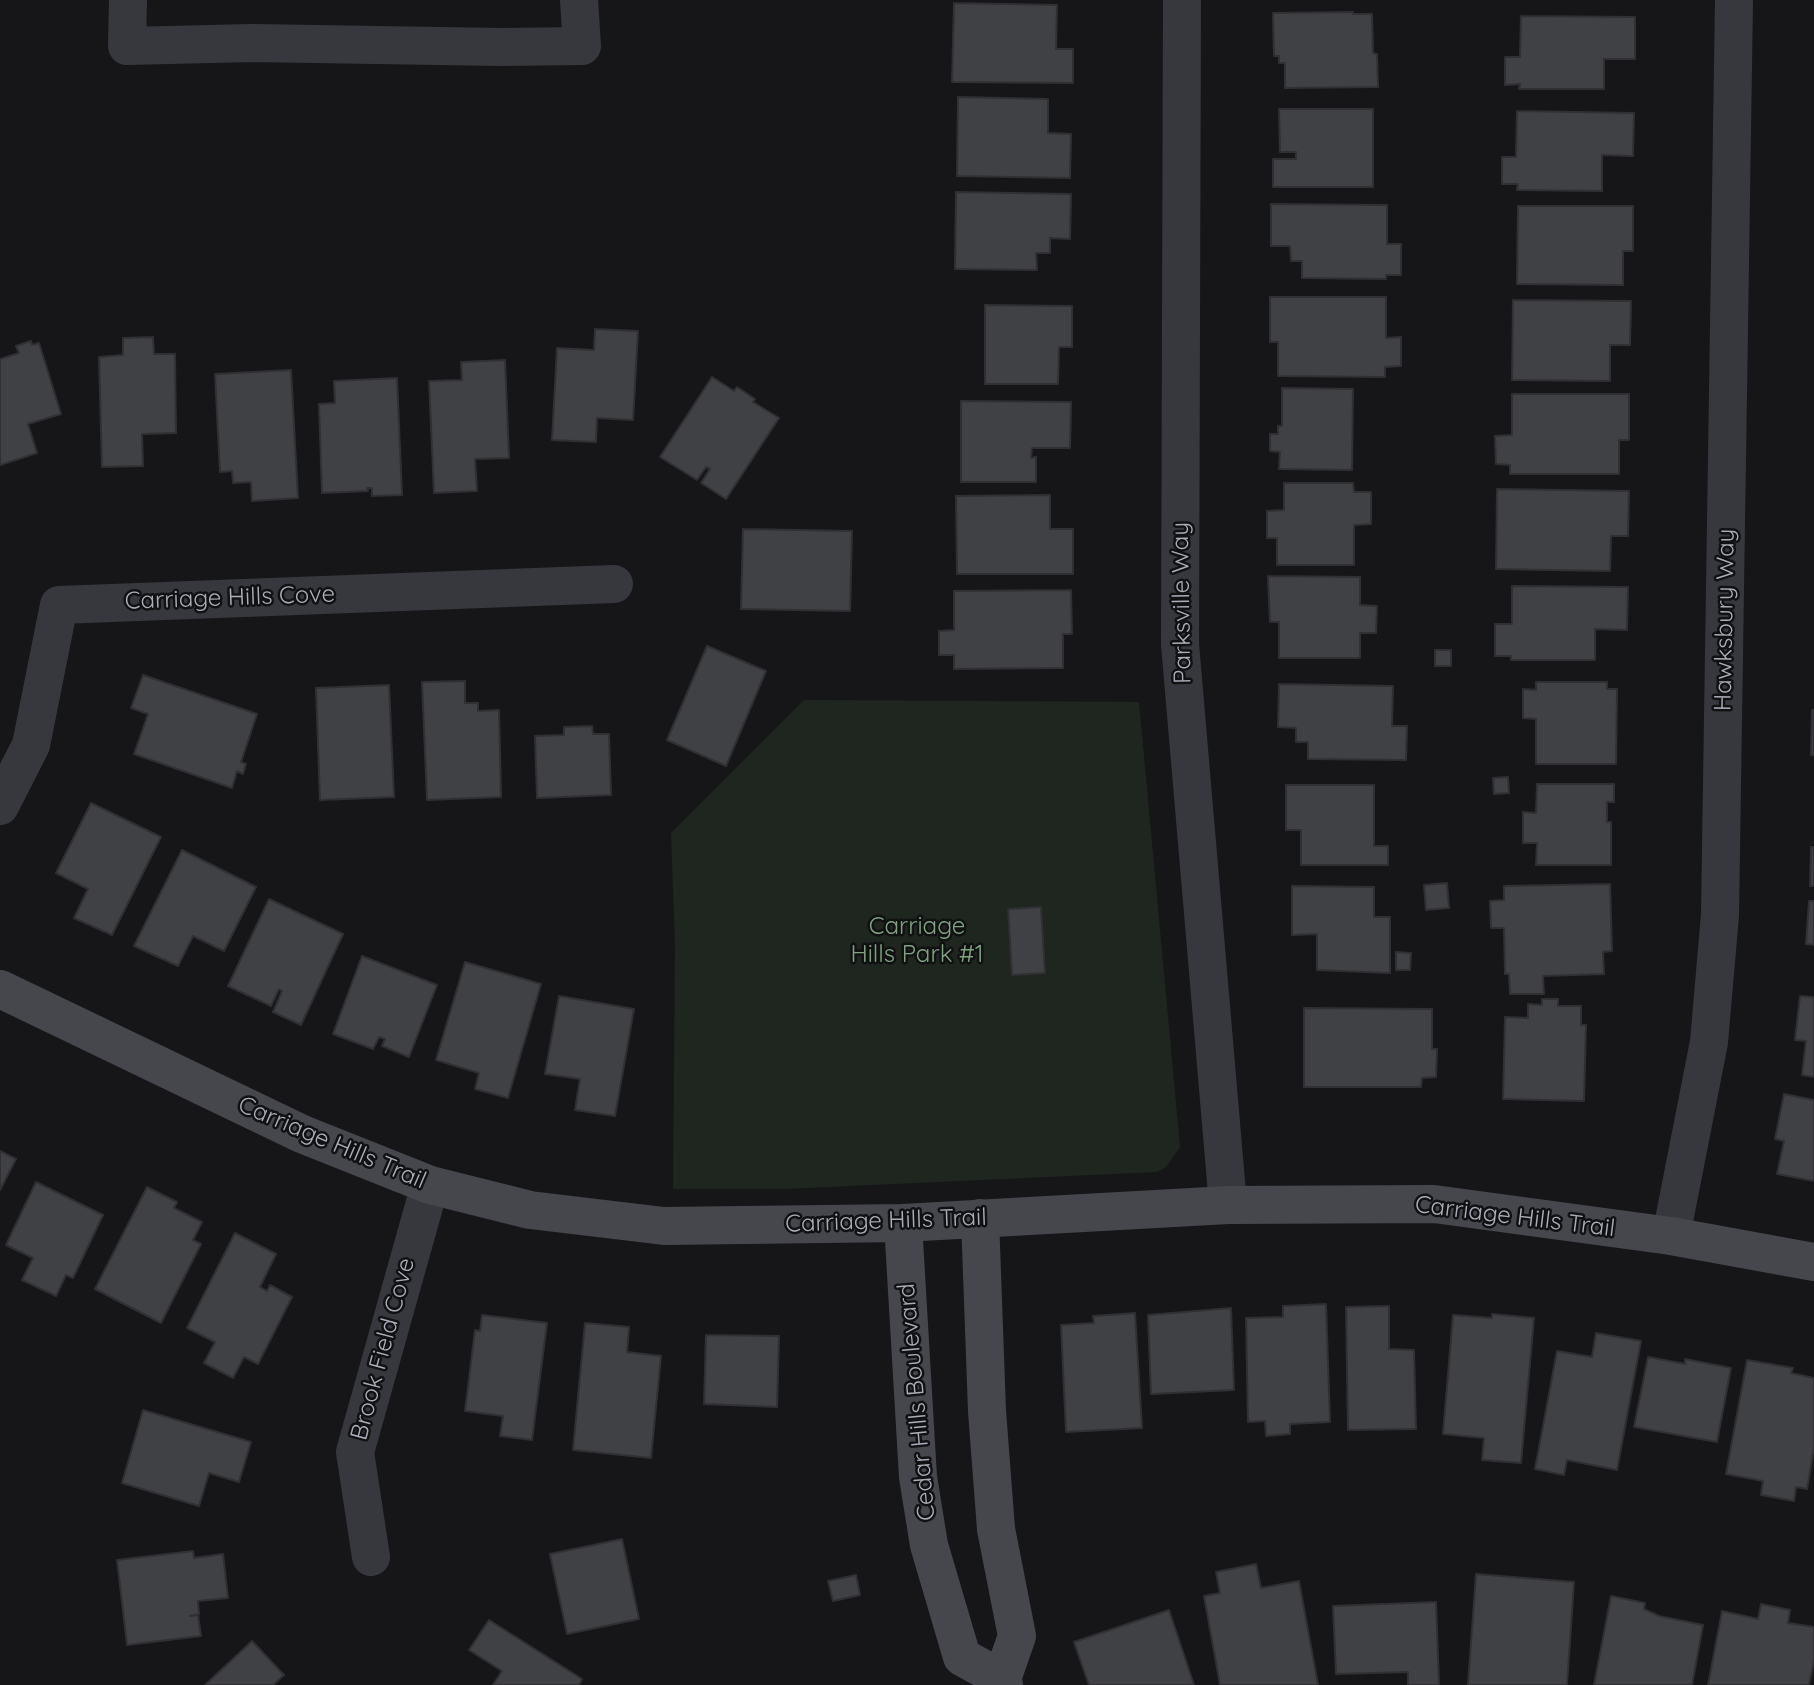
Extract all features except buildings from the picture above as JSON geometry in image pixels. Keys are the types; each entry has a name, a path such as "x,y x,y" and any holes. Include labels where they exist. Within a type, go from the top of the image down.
{"street":[{"path":"128,0 127,46 252,43 501,47 582,46 579,0"},
{"name":"Parksville Way","path":"1182,0 1180,644 1228,1205"},
{"name":"Hawksbury Way","path":"1671,1236 1709,1042 1720,915 1734,0"},
{"name":"Carriage Hills Cove","path":"0,806 31,745 59,605 614,584"},
{"name":"Carriage Hills Trail","path":"0,989 302,1134 430,1185 530,1210 664,1226 903,1223 1228,1205 1434,1203 1671,1236 1814,1262"},
{"name":"Brook Field Cove","path":"371,1557 355,1451 430,1185"},
{"name":"Cedar Hills Boulevard","path":"903,1223 918,1477 929,1545 962,1657 1003,1682 1017,1636 996,1529 987,1411 980,1218"}],"green space":[{"name":"Carriage Hills Park #1","path":"804,700 1139,702 1180,1147 1166,1167 1157,1172 784,1189 673,1189 675,945 671,833"}]}
